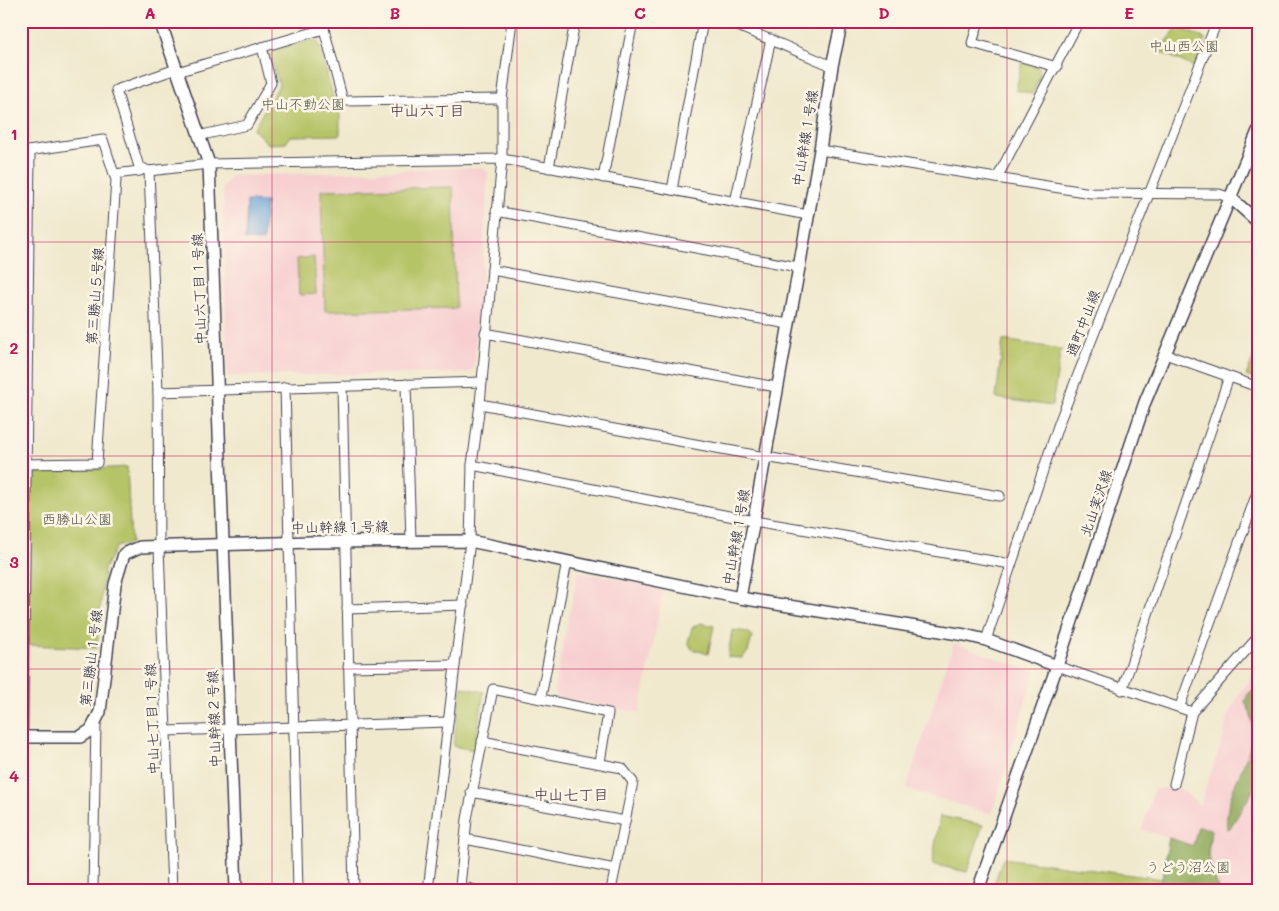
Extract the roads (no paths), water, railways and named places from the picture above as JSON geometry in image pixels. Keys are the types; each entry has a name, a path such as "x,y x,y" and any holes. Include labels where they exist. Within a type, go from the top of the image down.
{"street":[{"name":"中山六丁目１号線","path":"160,21 209,164 222,546"},
{"path":"428,890 470,541 472,465 480,404 502,159 502,100 512,21"},
{"path":"549,168 575,21"},
{"path":"603,178 634,21"},
{"path":"672,190 703,21"},
{"path":"726,21 832,66"},
{"name":"中山幹線１号線","path":"159,548 411,540 470,541 740,598 820,150 832,66 842,21"},
{"path":"979,21 972,43 1057,67"},
{"path":"997,178 1057,67 1079,21"},
{"name":"通町中山線","path":"986,640 1059,423 1217,21"},
{"path":"146,170 139,167 116,90 262,47 323,25 343,101 502,100"},
{"path":"735,202 771,40"},
{"path":"198,136 246,125 271,83 262,47"},
{"name":"北山実沢線","path":"978,890 1057,666 1145,402 1258,131"},
{"name":"第三勝山５号線","path":"23,464 97,463 116,180 104,140 26,152"},
{"path":"820,150 1091,193 1220,194 1231,198 1258,222"},
{"path":"22,890 26,152"},
{"path":"114,174 209,164 502,159 808,215"},
{"name":"中山七丁目１号線","path":"146,170 158,392 159,548 172,890"},
{"path":"496,211 798,267"},
{"path":"492,270 788,324"},
{"path":"485,333 776,388"},
{"path":"1165,354 1258,387"},
{"path":"1122,690 1229,377"},
{"path":"158,392 482,382"},
{"path":"406,384 411,540"},
{"path":"342,386 354,890"},
{"path":"285,387 298,890"},
{"path":"480,404 765,456 1000,496"},
{"path":"472,465 754,521 1011,564"},
{"path":"1180,706 1258,490"},
{"name":"中山幹線２号線","path":"222,546 236,890"},
{"name":"第三勝山１号線","path":"22,737 80,737 91,730 100,712 115,584 124,554 140,548 159,548"},
{"path":"541,697 568,562"},
{"path":"740,598 986,640 1122,690 1180,706 1192,712"},
{"path":"347,608 463,605"},
{"path":"1174,784 1192,712 1258,637"},
{"path":"348,667 455,665"},
{"path":"476,890 460,886 471,792 493,689 541,697 608,714 600,762"},
{"path":"93,890 96,721"},
{"path":"166,731 293,729 448,722"},
{"path":"482,740 600,762 622,768 633,782 611,890"},
{"path":"471,792 625,821"},
{"path":"465,839 615,869"}],"water":[{"path":"247,201 266,202 263,241 245,240"}],"district":[{"name":"中山六丁目","path":"427,111"},
{"name":"中山七丁目","path":"571,795"}],"park label":[{"name":"中山西公園","path":"1184,46"},
{"name":"中山不動公園","path":"303,104"},
{"name":"西勝山公園","path":"77,519"},
{"name":"うどう沼公園","path":"1188,867"}]}
